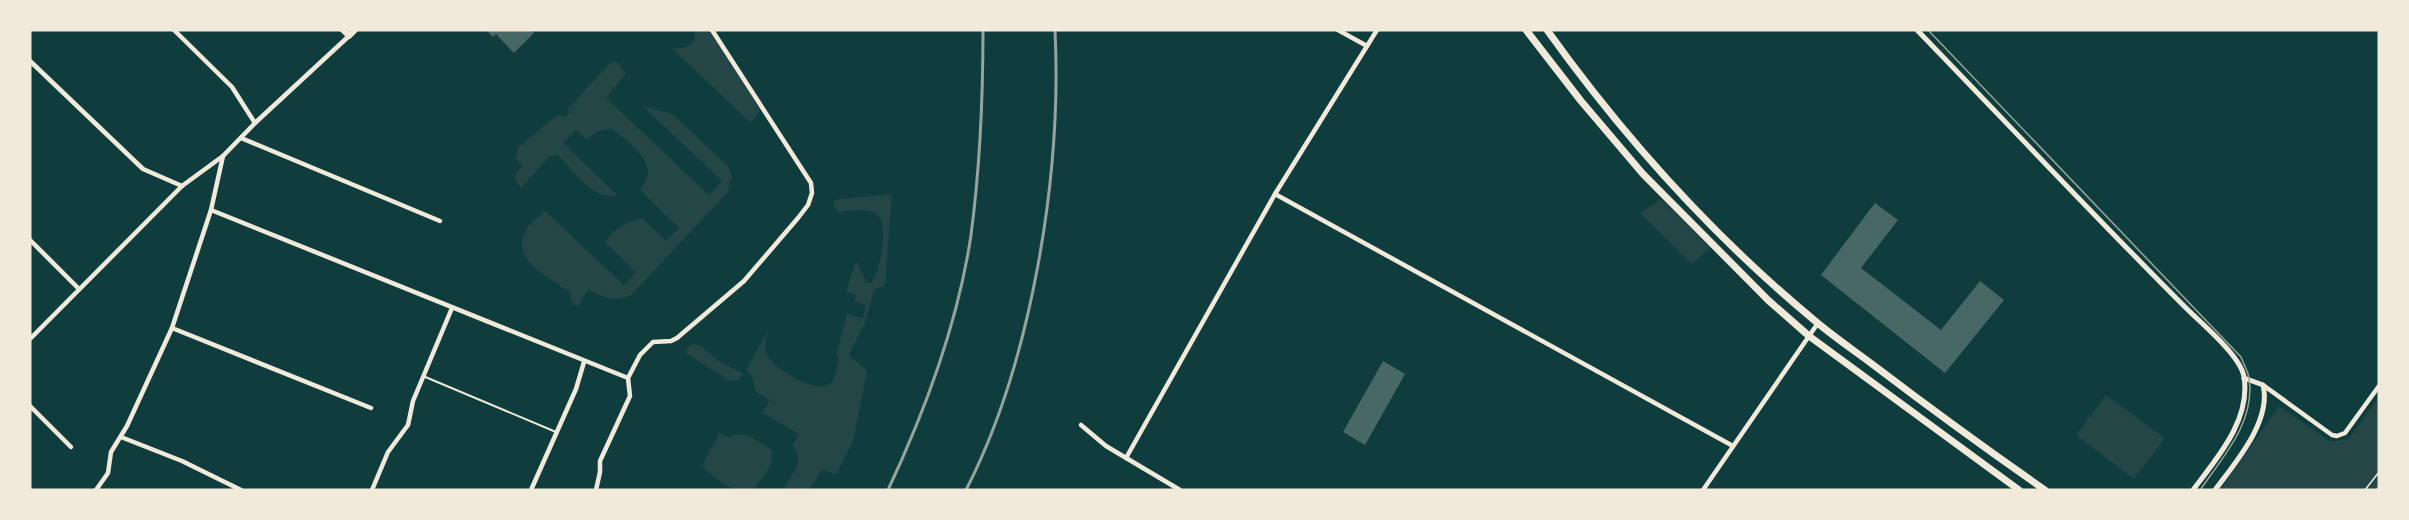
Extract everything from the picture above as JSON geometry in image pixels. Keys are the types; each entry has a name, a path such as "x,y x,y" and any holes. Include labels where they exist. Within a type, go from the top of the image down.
{"main road":[{"path":"343,30 349,36 355,30"},
{"path":"1526,30 1581,101 1643,174 1768,300 1809,336 2019,490"},
{"path":"1547,30 1593,90 1681,193 1753,264 1818,323 1924,404 2045,490"}],"street":[{"path":"174,30 232,87 255,123"},
{"path":"597,490 600,461 630,396 628,378 640,355 653,342 670,341 677,338 744,281 808,205 812,193 811,183 712,30"},
{"path":"1338,30 1367,46"},
{"path":"1126,458 1275,194 1377,30"},
{"path":"1917,30 2236,361 2244,378 2244,400 2240,418 2228,440 2193,490"},
{"path":"30,339 182,186 223,156 255,123 349,36"},
{"path":"30,61 143,169 182,186"},
{"path":"241,138 440,221"},
{"path":"96,490 108,473 111,452 121,437 171,328 211,210 223,156"},
{"path":"1275,194 1733,446"},
{"path":"211,210 628,378"},
{"path":"30,240 79,289"},
{"path":"372,490 388,452 408,424 413,400 452,308"},
{"path":"1703,490 1818,323"},
{"path":"171,328 371,408"},
{"path":"531,490 576,389 584,362"},
{"path":"2244,378 2263,385 2332,435 2337,436 2345,433 2379,386"},
{"path":"2215,490 2256,430 2265,399 2263,385"},
{"path":"30,406 71,447"},
{"path":"1081,425 1106,446 1180,490"},
{"path":"121,437 182,461 240,490"}],"lane":[{"path":"423,376 557,433"}],"path":[{"path":"2366,490 2379,472"}],"shaded area":[{"path":"695,30 710,30 760,110 751,123 673,49 687,47 694,41"},
{"path":"616,61 626,73 606,98 709,195 722,181 643,106 672,114 727,165 732,177 728,192 632,294 614,299 588,289 578,307 572,303 570,292 536,269 524,252 522,243 526,229 545,211 624,285 636,272 605,242 612,233 642,218 666,241 679,228 640,190 648,175 644,160 635,148 613,129 599,132 587,140 576,130 563,143 617,195 608,196 592,189 557,154 549,157 521,188 515,179 516,173 523,166 516,159 518,148 548,122 560,115 564,118 570,113 567,110 608,65"},
{"path":"892,194 885,285 874,290 865,323 849,355 867,371 853,441 836,475 823,469 809,490 783,490 798,462 798,456 792,445 799,434 763,413 770,400 756,392 752,376 746,370 768,331 765,350 774,364 793,377 814,386 823,386 832,382 837,368 839,358 836,357 847,314 863,318 866,305 854,301 856,295 846,292 856,261 867,283 872,283 878,269 883,237 881,220 877,215 864,210 839,212 834,207 833,200"},
{"path":"1661,199 1710,248 1692,264 1640,213"},
{"path":"694,344 701,346 717,360 743,374 738,380 730,381 686,353 687,348"},
{"path":"2106,395 2165,438 2134,479 2076,435"},
{"path":"2379,397 2379,490 2220,490 2279,406 2331,442 2349,439"},
{"path":"719,433 729,437 746,436 772,451 770,467 754,489 738,489 725,485 702,466"}],"building":[{"path":"486,30 531,30 534,33 514,53 496,34 493,37"},
{"path":"1875,203 1898,220 1861,268 1941,330 1980,281 2004,300 1945,373 1821,275"},
{"path":"1383,361 1405,374 1365,445 1343,432"}],"tram line":[{"path":"1928,30 2241,357 2249,378 2248,409 2236,438 2200,490"}],"railway":[{"path":"888,490 928,397 949,333 965,268 979,158 983,30"},
{"path":"966,490 989,439 1009,384 1038,266 1053,144 1056,86 1055,30"}]}
